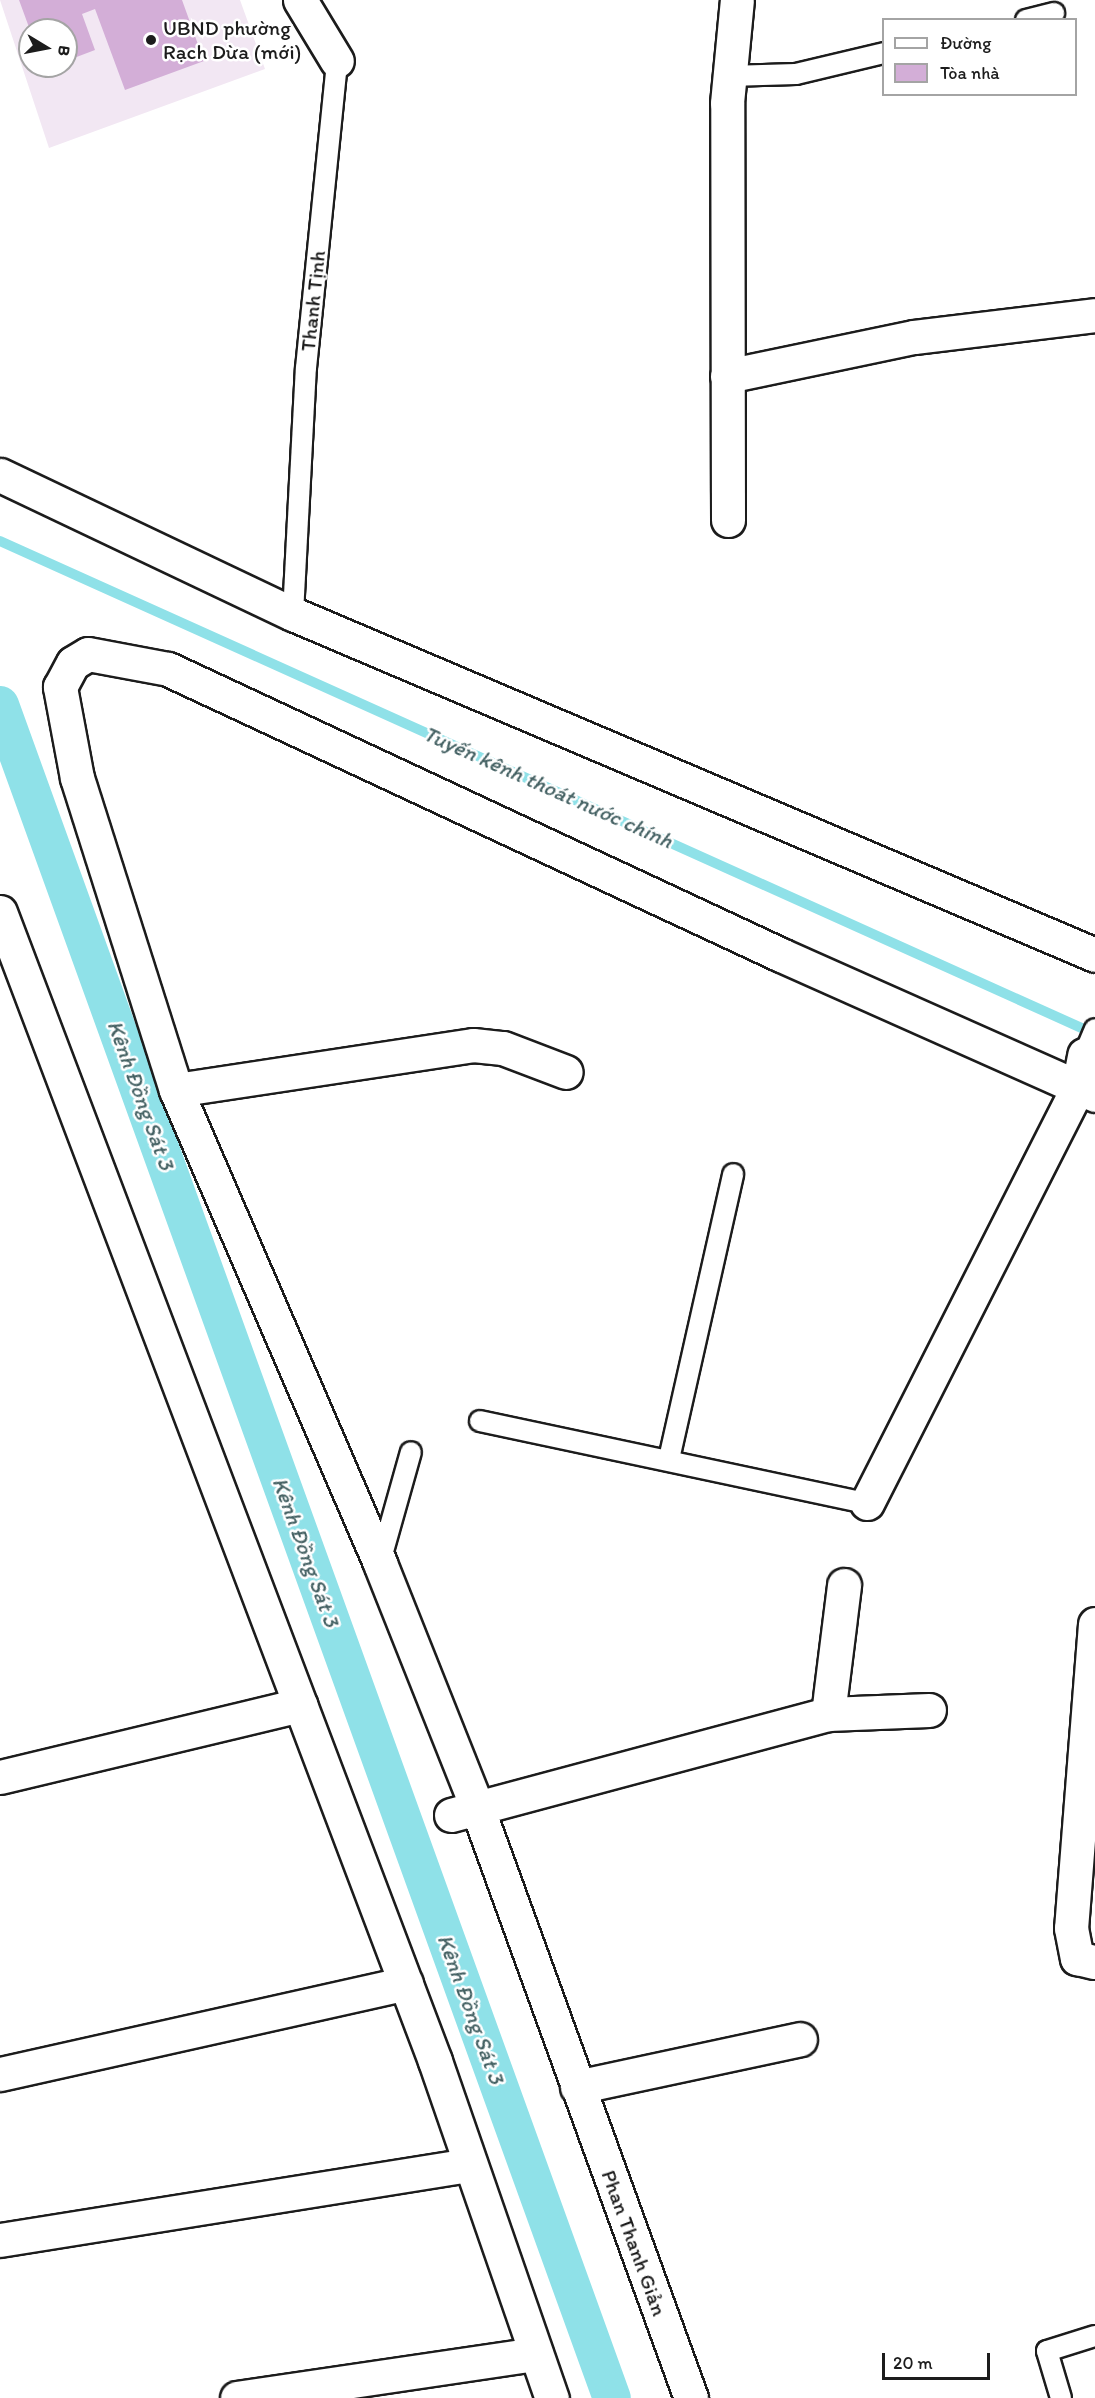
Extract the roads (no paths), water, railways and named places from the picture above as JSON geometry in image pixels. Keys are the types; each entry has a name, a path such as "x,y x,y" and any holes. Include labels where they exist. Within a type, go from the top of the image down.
{"street":[{"name":"Thanh Tịnh","path":"300,0 337,61"},
{"path":"728,520 729,76 737,0"},
{"path":"727,376 914,337 1095,315"},
{"path":"0,475 293,614 1095,955"},
{"name":"Phan Thanh Giản","path":"691,2398 577,2087 464,1811 380,1563 176,1090 64,728 60,687 73,663 88,654 168,669 770,950 1088,1066"},
{"path":"0,912 406,1983 468,2165 552,2398"},
{"path":"176,1090 473,1045 503,1048 566,1072"},
{"path":"867,1503 1088,1066"},
{"path":"828,1714 844,1585"},
{"path":"1095,1624 1071,1928 1077,1958 1095,1962"},
{"path":"0,1777 300,1705"},
{"path":"464,1811 828,1714 929,1710"},
{"path":"0,2074 406,1983"},
{"path":"577,2087 800,2039"},
{"path":"0,2240 468,2165"},
{"path":"237,2398 536,2354"}],"lane":[{"path":"1034,18 1054,13"},
{"path":"729,76 796,74 882,53"},
{"name":"Thanh Tịnh","path":"293,614 306,368 337,61"},
{"path":"669,1460 733,1174"},
{"path":"480,1421 867,1503"},
{"path":"380,1563 411,1452"},
{"path":"1060,2398 1047,2350 1095,2336"}],"waterway":[{"name":"Tuyến kênh thoát nước chính","path":"0,541 1095,1034"},
{"name":"Kênh Đồng Sát 3","path":"0,705 612,2398"}],"place":[{"name":"UBND phường Rạch Dừa (mới)","path":"151,40"}]}
